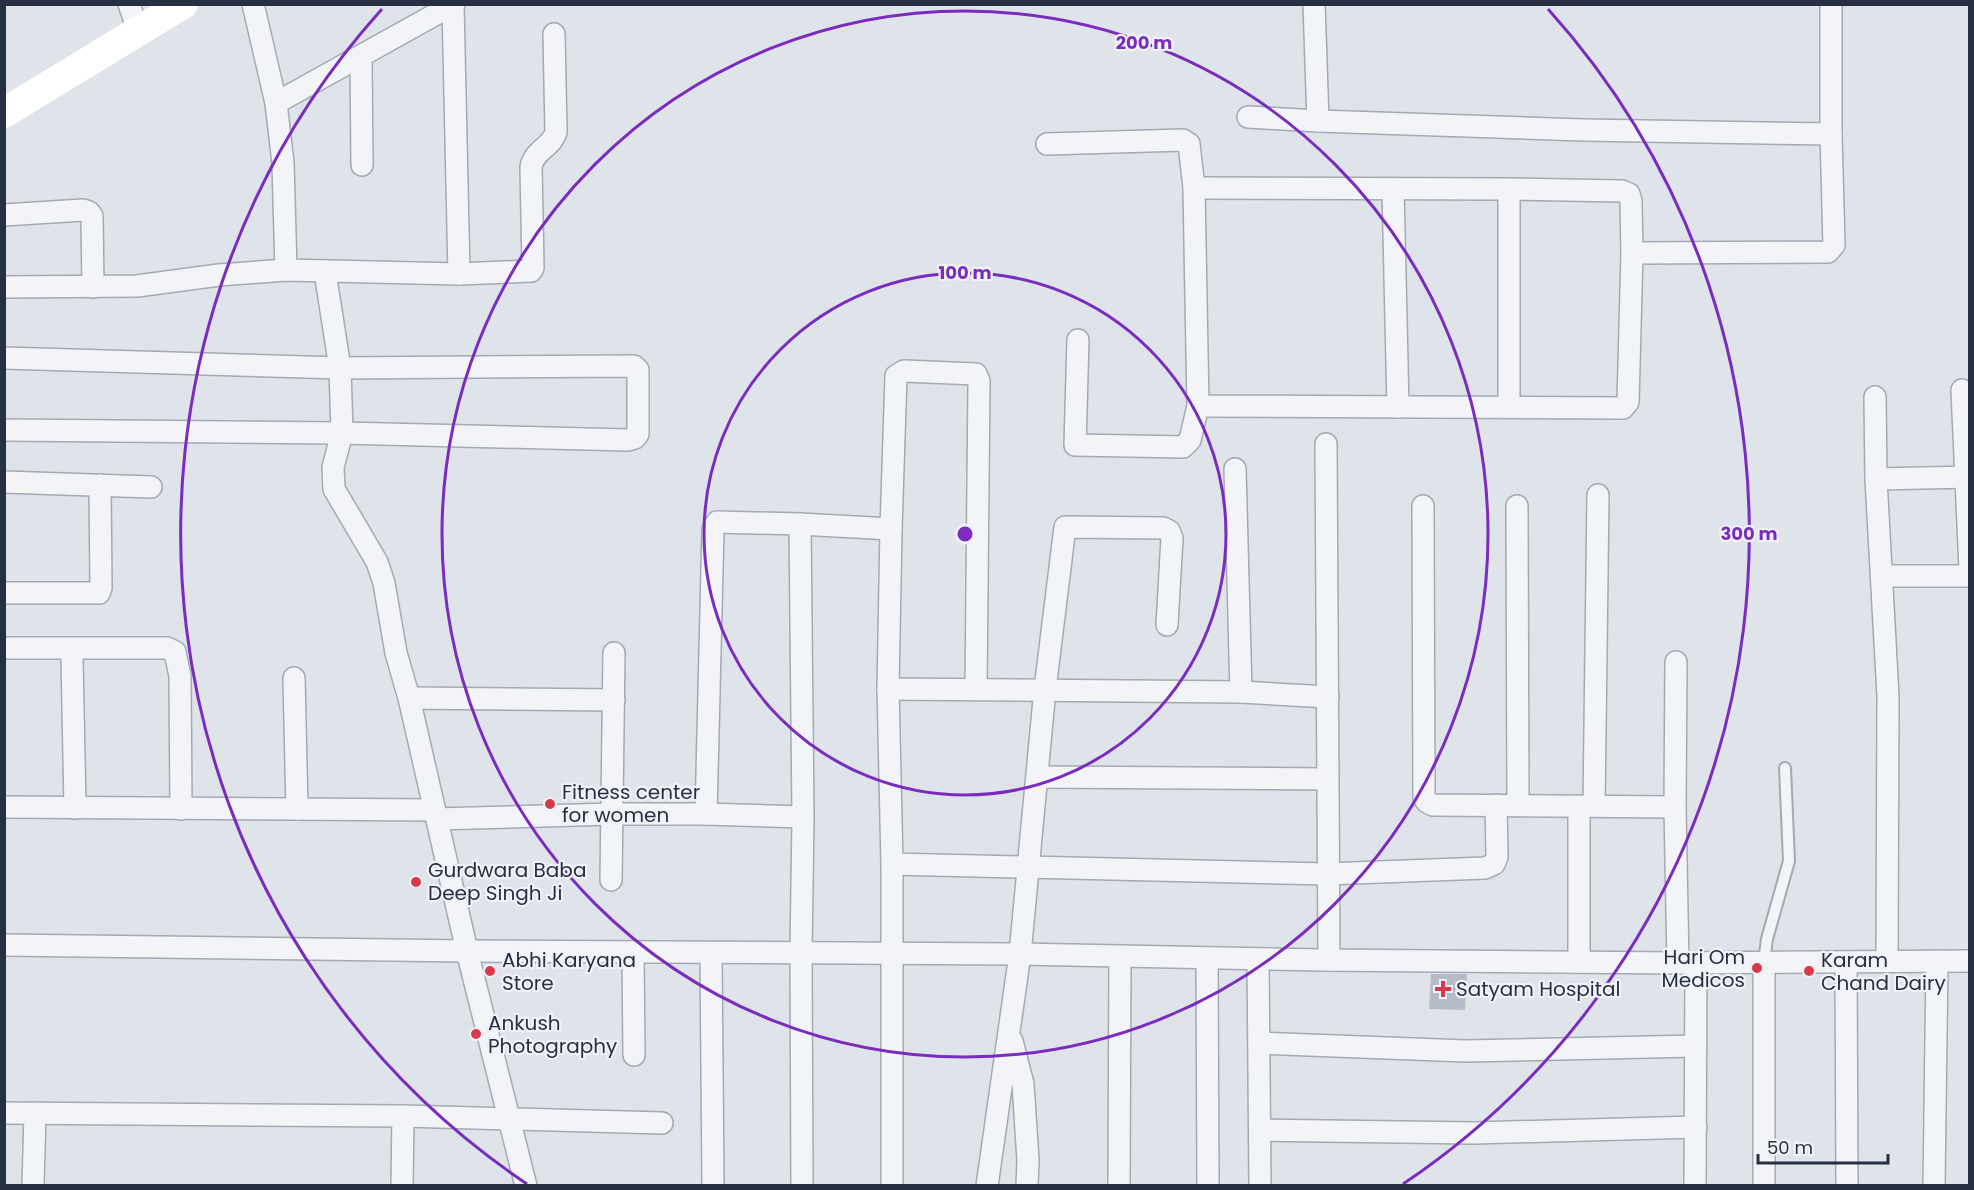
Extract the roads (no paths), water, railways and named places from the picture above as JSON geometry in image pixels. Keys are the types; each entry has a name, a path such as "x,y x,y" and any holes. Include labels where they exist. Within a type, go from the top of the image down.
{"street":[{"path":"4,112 133,18 183,4"},
{"path":"253,4 276,103 283,163 286,270"},
{"path":"1314,4 1318,121"},
{"path":"1632,253 1828,252 1834,245 1831,4"},
{"path":"276,103 454,5 459,274"},
{"path":"4,287 158,285 219,275 286,270 459,274 528,272 533,269 531,167 536,154 555,135 554,34"},
{"path":"361,57 362,165"},
{"path":"1248,117 1595,130 1831,134"},
{"path":"1047,144 1183,140 1190,146 1194,188 1198,406 1190,440 1183,447 1075,445 1078,340"},
{"path":"1194,188 1509,189 1627,192 1631,201 1632,253 1628,402 1626,407 1619,409 1198,406"},
{"path":"1392,189 1398,407"},
{"path":"1509,189 1509,407"},
{"path":"4,215 83,210 89,212 92,216 93,287"},
{"path":"325,272 340,368 342,433 333,467 334,489 377,562 382,576 396,653 409,698 467,951 526,1185"},
{"path":"4,358 340,368 633,366 638,370 638,434 627,440 342,433 4,430"},
{"path":"892,1185 890,954 892,864 888,689 897,375 904,371 976,374 979,381 976,689"},
{"path":"1962,390 1968,477 1970,569"},
{"path":"1875,397 1876,479 1888,696 1887,961"},
{"path":"1326,444 1329,960"},
{"path":"1235,469 1240,692"},
{"path":"1876,479 1968,477"},
{"path":"4,482 151,487"},
{"path":"4,593 99,593 101,588 100,485"},
{"path":"1579,962 1598,495"},
{"path":"1423,506 1425,798 1427,802 1433,805 1675,807"},
{"path":"1517,506 1518,805"},
{"path":"706,814 713,526 721,522 891,529"},
{"path":"800,524 803,817 802,1185"},
{"path":"987,1185 1020,954 1045,690 1065,527 1163,528 1169,531 1172,538 1167,625"},
{"path":"1882,576 1970,576"},
{"path":"4,648 167,648 175,652 180,676 181,809"},
{"path":"610,880 614,653"},
{"path":"72,658 75,808"},
{"path":"1676,662 1675,807 1695,1046 1695,1185"},
{"path":"294,678 297,809"},
{"path":"888,689 1240,692 1328,697"},
{"path":"409,698 614,700"},
{"path":"1037,777 1328,779"},
{"path":"892,864 1327,873 1461,870 1490,866 1496,861 1498,853 1496,805"},
{"path":"4,807 297,809 436,815 706,814 803,817"},
{"path":"4,945 467,951 1020,954 1329,960 1687,963 1970,961"},
{"path":"633,952 633,1055"},
{"path":"711,953 713,1185"},
{"path":"1119,1185 1120,956"},
{"path":"1207,958 1208,1185"},
{"path":"1258,959 1260,1185"},
{"path":"1934,1185 1937,961"},
{"path":"1764,962 1764,1185"},
{"path":"1846,962 1847,1185"},
{"path":"1009,1029 1023,1084 1028,1160 1027,1185"},
{"path":"1259,1043 1465,1051 1695,1046"},
{"path":"4,1113 403,1116 662,1123"},
{"path":"33,1185 35,1113"},
{"path":"402,1185 403,1116"},
{"path":"1260,1130 1475,1134 1696,1126"}],"lane":[{"path":"1764,962 1767,939 1789,861 1785,768"}],"place":[{"name":"Fitness center for women","path":"550,804"},
{"name":"Gurdwara Baba Deep Singh Ji","path":"416,882"},
{"name":"Hari Om Medicos","path":"1757,968"},
{"name":"Abhi Karyana Store","path":"490,971"},
{"name":"Karam Chand Dairy","path":"1809,971"},
{"name":"Satyam Hospital","path":"1443,989"},
{"name":"Ankush Photography","path":"476,1034"}]}
